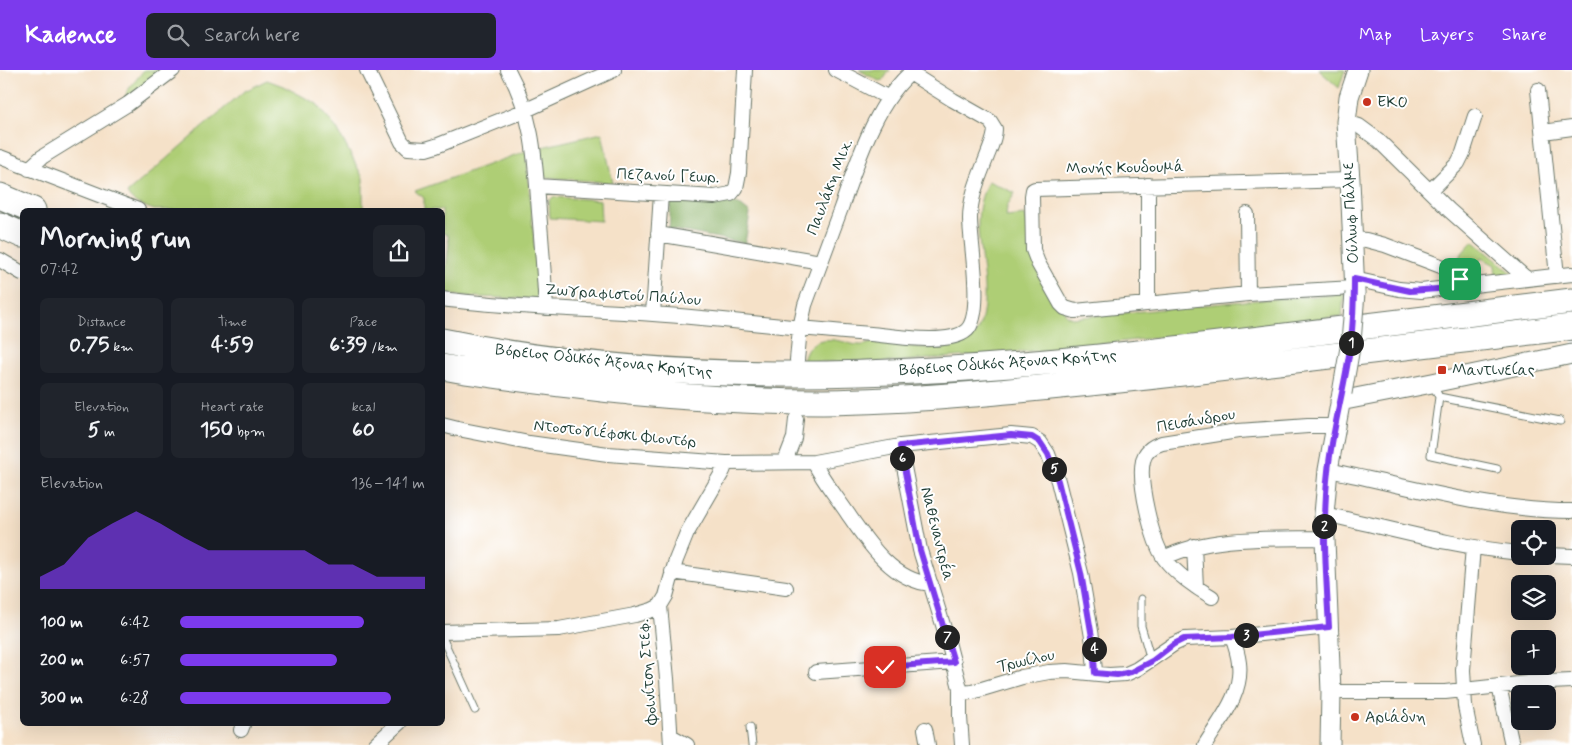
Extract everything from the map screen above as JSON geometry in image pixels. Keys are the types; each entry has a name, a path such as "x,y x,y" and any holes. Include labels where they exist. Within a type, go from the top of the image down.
{"highway":[{"path":"0,196 28,208"},
{"path":"0,225 20,234"},
{"name":"Βόρειος Οδικός Άξονας Κρήτης","path":"445,342 506,353 654,370 782,374 897,372 1019,365 1181,349 1572,301"},
{"name":"Βόρειος Οδικός Άξονας Κρήτης","path":"445,367 547,383 706,399 822,402 906,399 1031,389 1263,364 1572,327"}],"street":[{"path":"29,169 42,157 128,104 173,70"},
{"path":"367,70 402,142 408,148 426,149 526,110 614,70"},
{"path":"508,70 526,110 532,137 546,308"},
{"name":"Πεζανού Γεωρ.","path":"537,186 715,198 727,196 734,192 739,173 745,70"},
{"path":"836,70 889,98"},
{"name":"Ούλωφ Πάλμε","path":"1330,745 1331,692 1324,514 1328,470 1351,342 1354,287 1346,122 1349,97 1358,70"},
{"name":"Παυλάκη Μιχ.","path":"797,360 800,328 805,305 860,156 889,98 897,86 912,72"},
{"name":"Ζωγραφιστού Παύλου","path":"445,300 653,314 932,339 951,338 962,334 972,321 975,310 970,209 974,190 993,142 995,129 990,121 952,100 912,72"},
{"path":"1538,90 1557,276"},
{"path":"1430,191 1458,163 1475,116"},
{"path":"1346,122 1359,126 1378,140 1449,210 1527,279"},
{"path":"1543,132 1572,128"},
{"path":"0,157 133,208"},
{"name":"Μονής Κουδουμά","path":"1148,304 1075,311 1061,304 1033,250 1033,190 1350,180"},
{"path":"1148,185 1148,304 1248,294 1354,287 1410,291 1464,287 1572,274"},
{"path":"653,314 661,194"},
{"path":"1248,214 1248,294"},
{"path":"658,234 821,262"},
{"path":"1352,239 1386,245 1446,268 1456,273 1464,287"},
{"path":"0,260 20,271"},
{"path":"1341,397 1436,390 1572,354"},
{"path":"796,419 794,438 785,461 814,462 884,448 1011,435 1032,437 1040,442 1048,454 1055,473 1079,564 1090,622 1095,673"},
{"name":"Ντοστογιέφσκι Φιοντόρ","path":"445,426 529,443 608,454 726,463 785,461"},
{"name":"Πεισάνδρου","path":"1212,597 1196,587 1164,558 1155,542 1151,531 1144,484 1143,461 1150,448 1162,443 1238,431 1335,426"},
{"name":"Ναθεναντρέα","path":"900,446 920,550 954,662 961,693 960,722 962,745"},
{"path":"814,462 832,492 880,557 896,570 914,580 931,584"},
{"name":"Φοινίτση Στεφ.","path":"671,741 660,606 666,596 672,572 692,522 721,476 726,463"},
{"path":"1328,470 1484,502 1537,510 1572,511"},
{"path":"1324,514 1473,547 1511,552"},
{"path":"1164,558 1194,546 1206,544 1263,539 1324,538"},
{"path":"1194,546 1196,587"},
{"path":"1473,547 1463,670 1463,691 1473,745"},
{"path":"1556,555 1572,556"},
{"path":"672,572 786,588"},
{"path":"445,632 523,631 579,627 644,613 660,606"},
{"name":"Τρωίλου","path":"961,693 972,692 1022,677 1049,672 1126,674 1152,661 1174,644 1184,639 1232,637 1329,627"},
{"path":"1206,745 1234,698 1238,682 1239,662 1232,637"},
{"path":"816,672 954,662"},
{"path":"1331,692 1445,692 1572,681"},
{"path":"1500,686 1512,745"},
{"path":"374,745 395,726"},
{"path":"925,729 928,745"},
{"path":"671,741 687,745"}],"lane":[{"path":"1498,469 1430,455 1436,390 1560,421"},
{"path":"1141,600 1141,626 1152,661"},
{"path":"445,644 475,710"},
{"path":"750,727 752,745"}],"green space":[{"path":"144,70 165,70 124,100 128,90"},
{"path":"859,70 890,70 883,80 879,81"},
{"path":"1319,70 1345,70 1339,88"},
{"path":"267,80 283,86 317,104 337,129 363,178 363,208 149,208 129,197 127,193 243,92"},
{"path":"602,133 613,183 544,177 542,147"},
{"path":"526,151 537,299 445,294 449,244 448,235 445,234 445,208 424,208 424,198 415,191"},
{"path":"988,181 1015,193 1007,206 1006,217 1025,215 1066,315 1072,318 1245,301 1344,294 1342,316 1058,349 890,362 803,362 811,345 821,340 843,341 854,345 881,342 912,347 944,348 964,343 975,335 981,322 984,307 978,219 980,203"},
{"path":"553,197 600,200 601,221 550,218 549,201"},
{"path":"673,199 740,205 750,213 745,243 669,229 671,201"},
{"path":"1473,241 1512,274 1496,278 1495,265 1482,258 1472,276 1455,271 1462,253"}],"place":[{"name":"EKO","path":"1367,102"},
{"name":"Μαντινείας","path":"1442,370"},
{"name":"Αριάδνη","path":"1355,717"}],"route":[{"path":"885,667 954,662 920,550 900,446 1011,435 1032,437 1040,442 1048,454 1052,465 1064,502 1081,573 1093,643 1095,673 1126,674 1152,661 1174,644 1184,639 1232,637 1329,627 1324,553 1324,514 1328,470 1351,342 1355,293 1354,279 1400,290 1421,291 1464,287 1460,279"}]}
